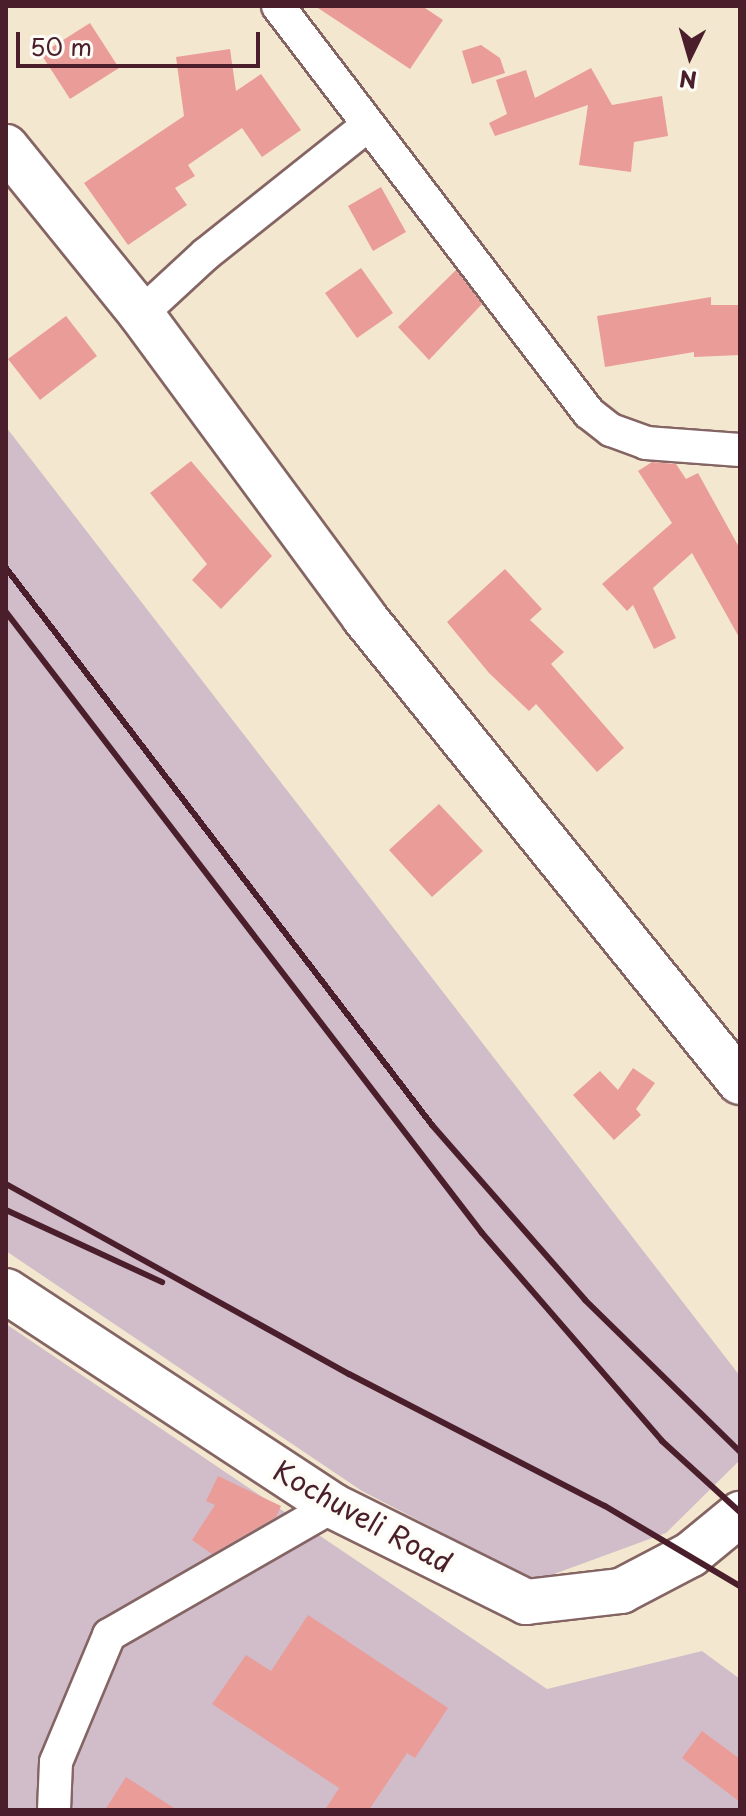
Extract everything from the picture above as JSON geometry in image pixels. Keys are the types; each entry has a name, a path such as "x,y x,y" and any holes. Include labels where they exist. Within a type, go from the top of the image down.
{"main road":[{"path":"6,147 141,314 364,617 740,1082"},
{"name":"Kochuveli Road","path":"6,1291 333,1506 526,1602 621,1591 690,1555 740,1514"}],"street":[{"path":"278,6 589,413 611,430 646,443 740,450"},
{"path":"141,314 206,254 367,126"},
{"path":"54,1810 56,1762 109,1635 333,1506"}],"shaded area":[{"path":"6,427 740,1376 740,1460 666,1533 535,1581 362,1491 6,1251"},
{"path":"6,1324 547,1689 702,1651 740,1679 740,1810 6,1810"}],"building":[{"path":"315,6 422,6 443,20 410,69"},
{"path":"90,23 119,68 70,99 41,54"},
{"path":"481,45 500,58 505,73 472,84 462,51"},
{"path":"230,49 236,91 261,74 301,130 262,157 242,128 188,165 195,176 175,188 187,205 128,245 84,183 184,116 176,57"},
{"path":"591,68 612,105 662,96 668,136 634,142 631,172 579,165 588,105 495,136 489,123 507,114 496,80 526,70 535,98"},
{"path":"381,187 406,232 373,251 348,206"},
{"path":"361,268 393,313 357,338 325,293"},
{"path":"456,270 482,304 429,360 398,327"},
{"path":"711,297 711,305 740,305 740,355 694,357 694,352 605,367 597,316"},
{"path":"66,316 97,356 40,400 8,359"},
{"path":"191,461 272,556 221,609 192,580 207,564 150,493"},
{"path":"652,462 676,464 686,479 698,473 740,549 740,639 692,553 653,588 676,638 654,649 633,605 627,611 602,584 672,523 638,471"},
{"path":"505,569 542,609 530,620 564,652 551,664 624,748 597,772 536,704 529,711 489,673 447,622"},
{"path":"439,804 483,851 432,897 389,850"},
{"path":"633,1068 655,1083 636,1109 641,1115 614,1140 573,1095 600,1071 618,1090"},
{"path":"218,1476 281,1506 276,1517 212,1554 192,1540 215,1505 206,1501"},
{"path":"308,1615 448,1708 415,1758 407,1753 369,1810 325,1810 339,1788 212,1704 246,1655 271,1671"},
{"path":"702,1731 740,1759 740,1802 682,1758"},
{"path":"126,1777 177,1810 105,1810"}],"railway":[{"path":"6,568 432,1125 585,1300 740,1452"},
{"path":"6,612 482,1233 662,1441 740,1512"},
{"path":"6,1184 349,1374 605,1506 740,1586"},
{"path":"6,1210 162,1282"}]}
